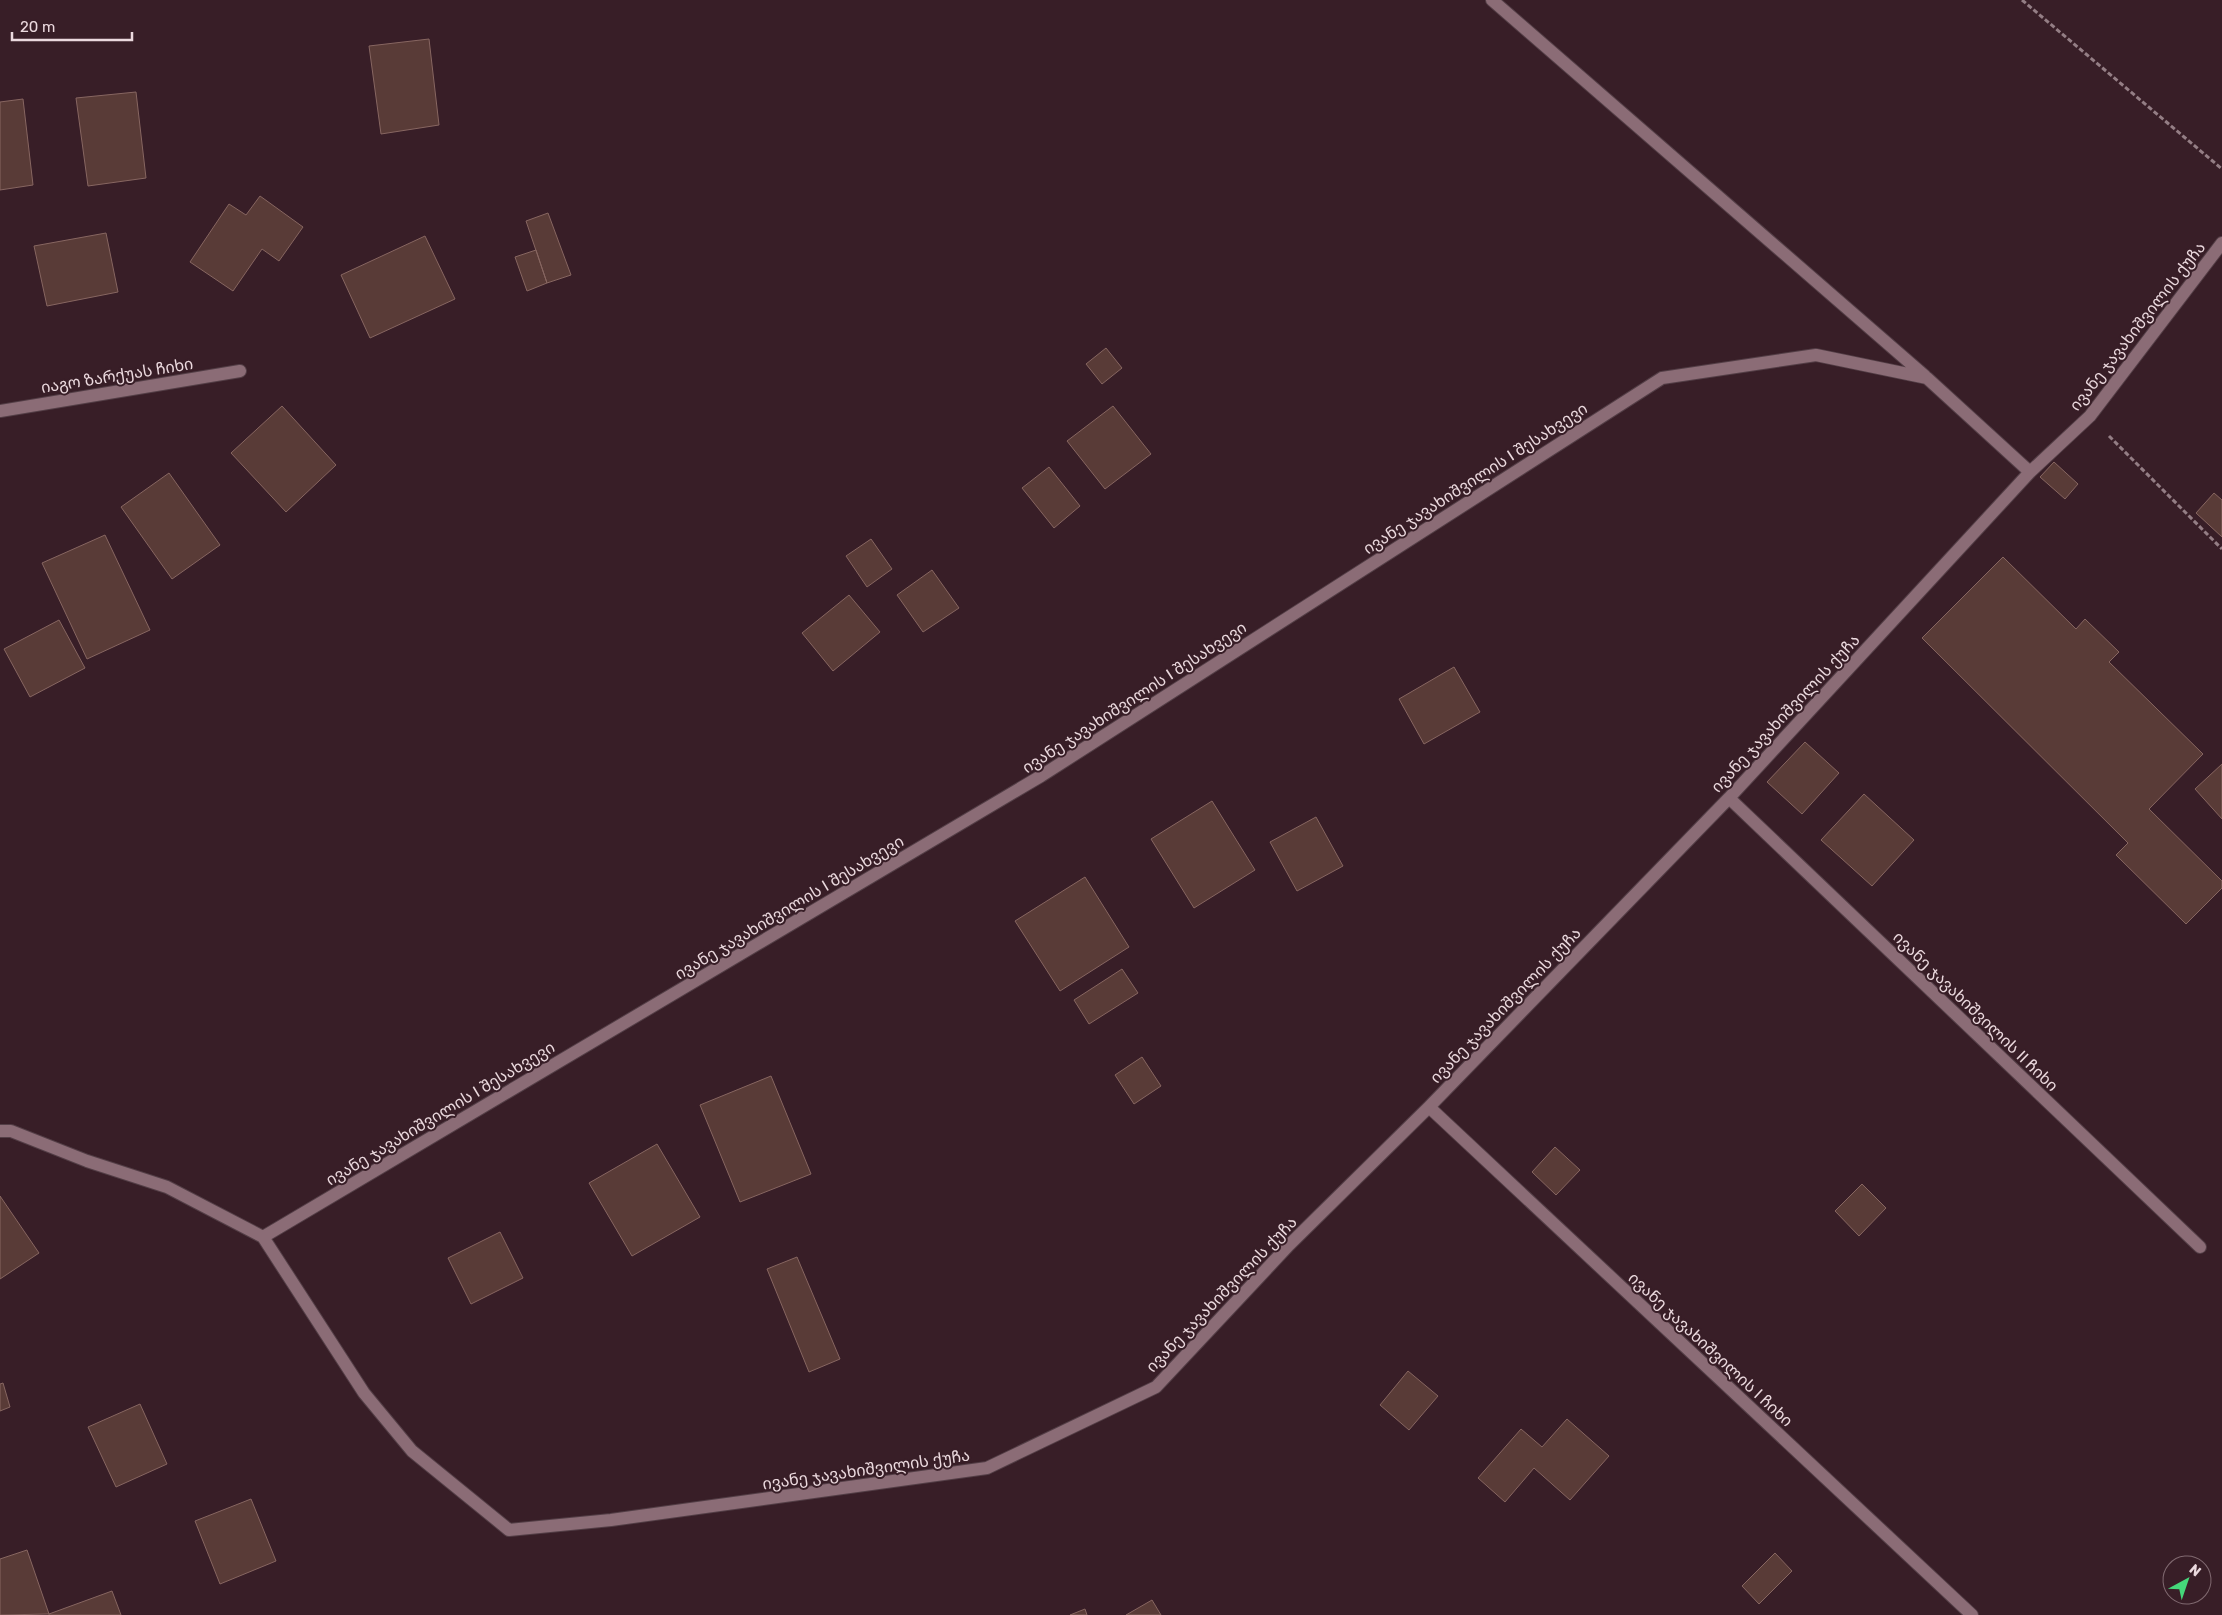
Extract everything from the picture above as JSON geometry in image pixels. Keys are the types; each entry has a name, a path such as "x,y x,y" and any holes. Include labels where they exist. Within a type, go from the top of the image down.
{"street":[{"path":"1492,0 1926,378 2030,472"},
{"name":"ივანე ჯავახიშვილის ქუჩა","path":"0,1131 11,1131 87,1161 167,1187 263,1237 364,1394 412,1451 509,1530 611,1520 988,1468 1156,1387 1289,1245 1429,1107 1729,798 2030,472 2090,416 2222,243"},
{"name":"ივანე ჯავახიშვილის I შესახვევი","path":"263,1237 1041,776 1662,378 1816,355 1926,378"},
{"name":"იაგო ზარქუას ჩიხი","path":"0,411 240,371"},
{"name":"ივანე ჯავახიშვილის II ჩიხი","path":"1729,798 2200,1247"},
{"name":"ივანე ჯავახიშვილის I ჩიხი","path":"1429,1107 1972,1615"}],"path":[{"path":"2022,0 2222,169"},
{"path":"2090,416 2222,548"}],"building":[{"path":"429,39 439,125 381,134 369,46"},
{"path":"136,92 146,178 88,186 76,98"},
{"path":"23,99 33,185 0,190 0,102"},
{"path":"260,196 303,227 279,261 262,249 233,291 190,262 229,204 246,215"},
{"path":"548,213 571,275 547,283 526,221"},
{"path":"106,233 118,292 47,306 34,246"},
{"path":"425,236 455,299 370,338 341,275"},
{"path":"536,250 547,283 527,291 515,257"},
{"path":"1106,348 1122,368 1102,384 1086,364"},
{"path":"282,406 336,465 286,512 231,453"},
{"path":"1113,406 1151,454 1105,489 1067,441"},
{"path":"2054,462 2078,484 2065,499 2040,477"},
{"path":"1049,467 1080,506 1054,528 1022,488"},
{"path":"169,473 220,545 172,579 121,507"},
{"path":"2214,493 2222,500 2222,537 2196,513"},
{"path":"105,535 150,630 87,659 42,563"},
{"path":"871,539 892,569 867,587 846,556"},
{"path":"2003,557 2076,629 2085,619 2119,652 2109,662 2203,754 2149,809 2222,881 2222,888 2186,924 2116,855 2128,843 1922,638"},
{"path":"932,570 959,608 923,632 897,595"},
{"path":"849,595 880,632 833,671 802,633"},
{"path":"59,620 85,668 30,697 4,649"},
{"path":"1454,667 1480,712 1424,744 1399,699"},
{"path":"1805,742 1839,773 1802,814 1767,782"},
{"path":"2222,764 2222,819 2195,789"},
{"path":"1864,794 1914,840 1872,886 1821,840"},
{"path":"1212,801 1255,870 1194,908 1151,839"},
{"path":"1316,817 1343,866 1297,891 1270,842"},
{"path":"1085,877 1129,947 1060,991 1015,921"},
{"path":"1122,969 1138,993 1089,1024 1074,1000"},
{"path":"1142,1057 1161,1086 1134,1104 1115,1075"},
{"path":"771,1076 811,1174 740,1202 700,1105"},
{"path":"657,1144 700,1217 632,1256 589,1183"},
{"path":"1555,1147 1580,1170 1556,1195 1532,1172"},
{"path":"1862,1184 1886,1208 1859,1236 1835,1211"},
{"path":"0,1196 39,1253 0,1279"},
{"path":"500,1232 523,1278 471,1304 448,1258"},
{"path":"797,1257 840,1359 809,1372 767,1269"},
{"path":"1408,1371 1438,1396 1409,1430 1380,1405"},
{"path":"3,1383 10,1407 0,1411 0,1384"},
{"path":"140,1404 167,1464 116,1487 88,1427"},
{"path":"1567,1419 1609,1456 1570,1500 1534,1468 1505,1502 1478,1478 1521,1429 1542,1447"},
{"path":"251,1499 276,1561 220,1584 195,1521"},
{"path":"27,1550 49,1614 0,1615 0,1559"},
{"path":"1775,1553 1792,1571 1759,1604 1742,1586"},
{"path":"112,1591 121,1615 49,1615 49,1614"},
{"path":"1152,1600 1161,1615 1126,1615"},
{"path":"1085,1609 1087,1615 1070,1615"}]}
